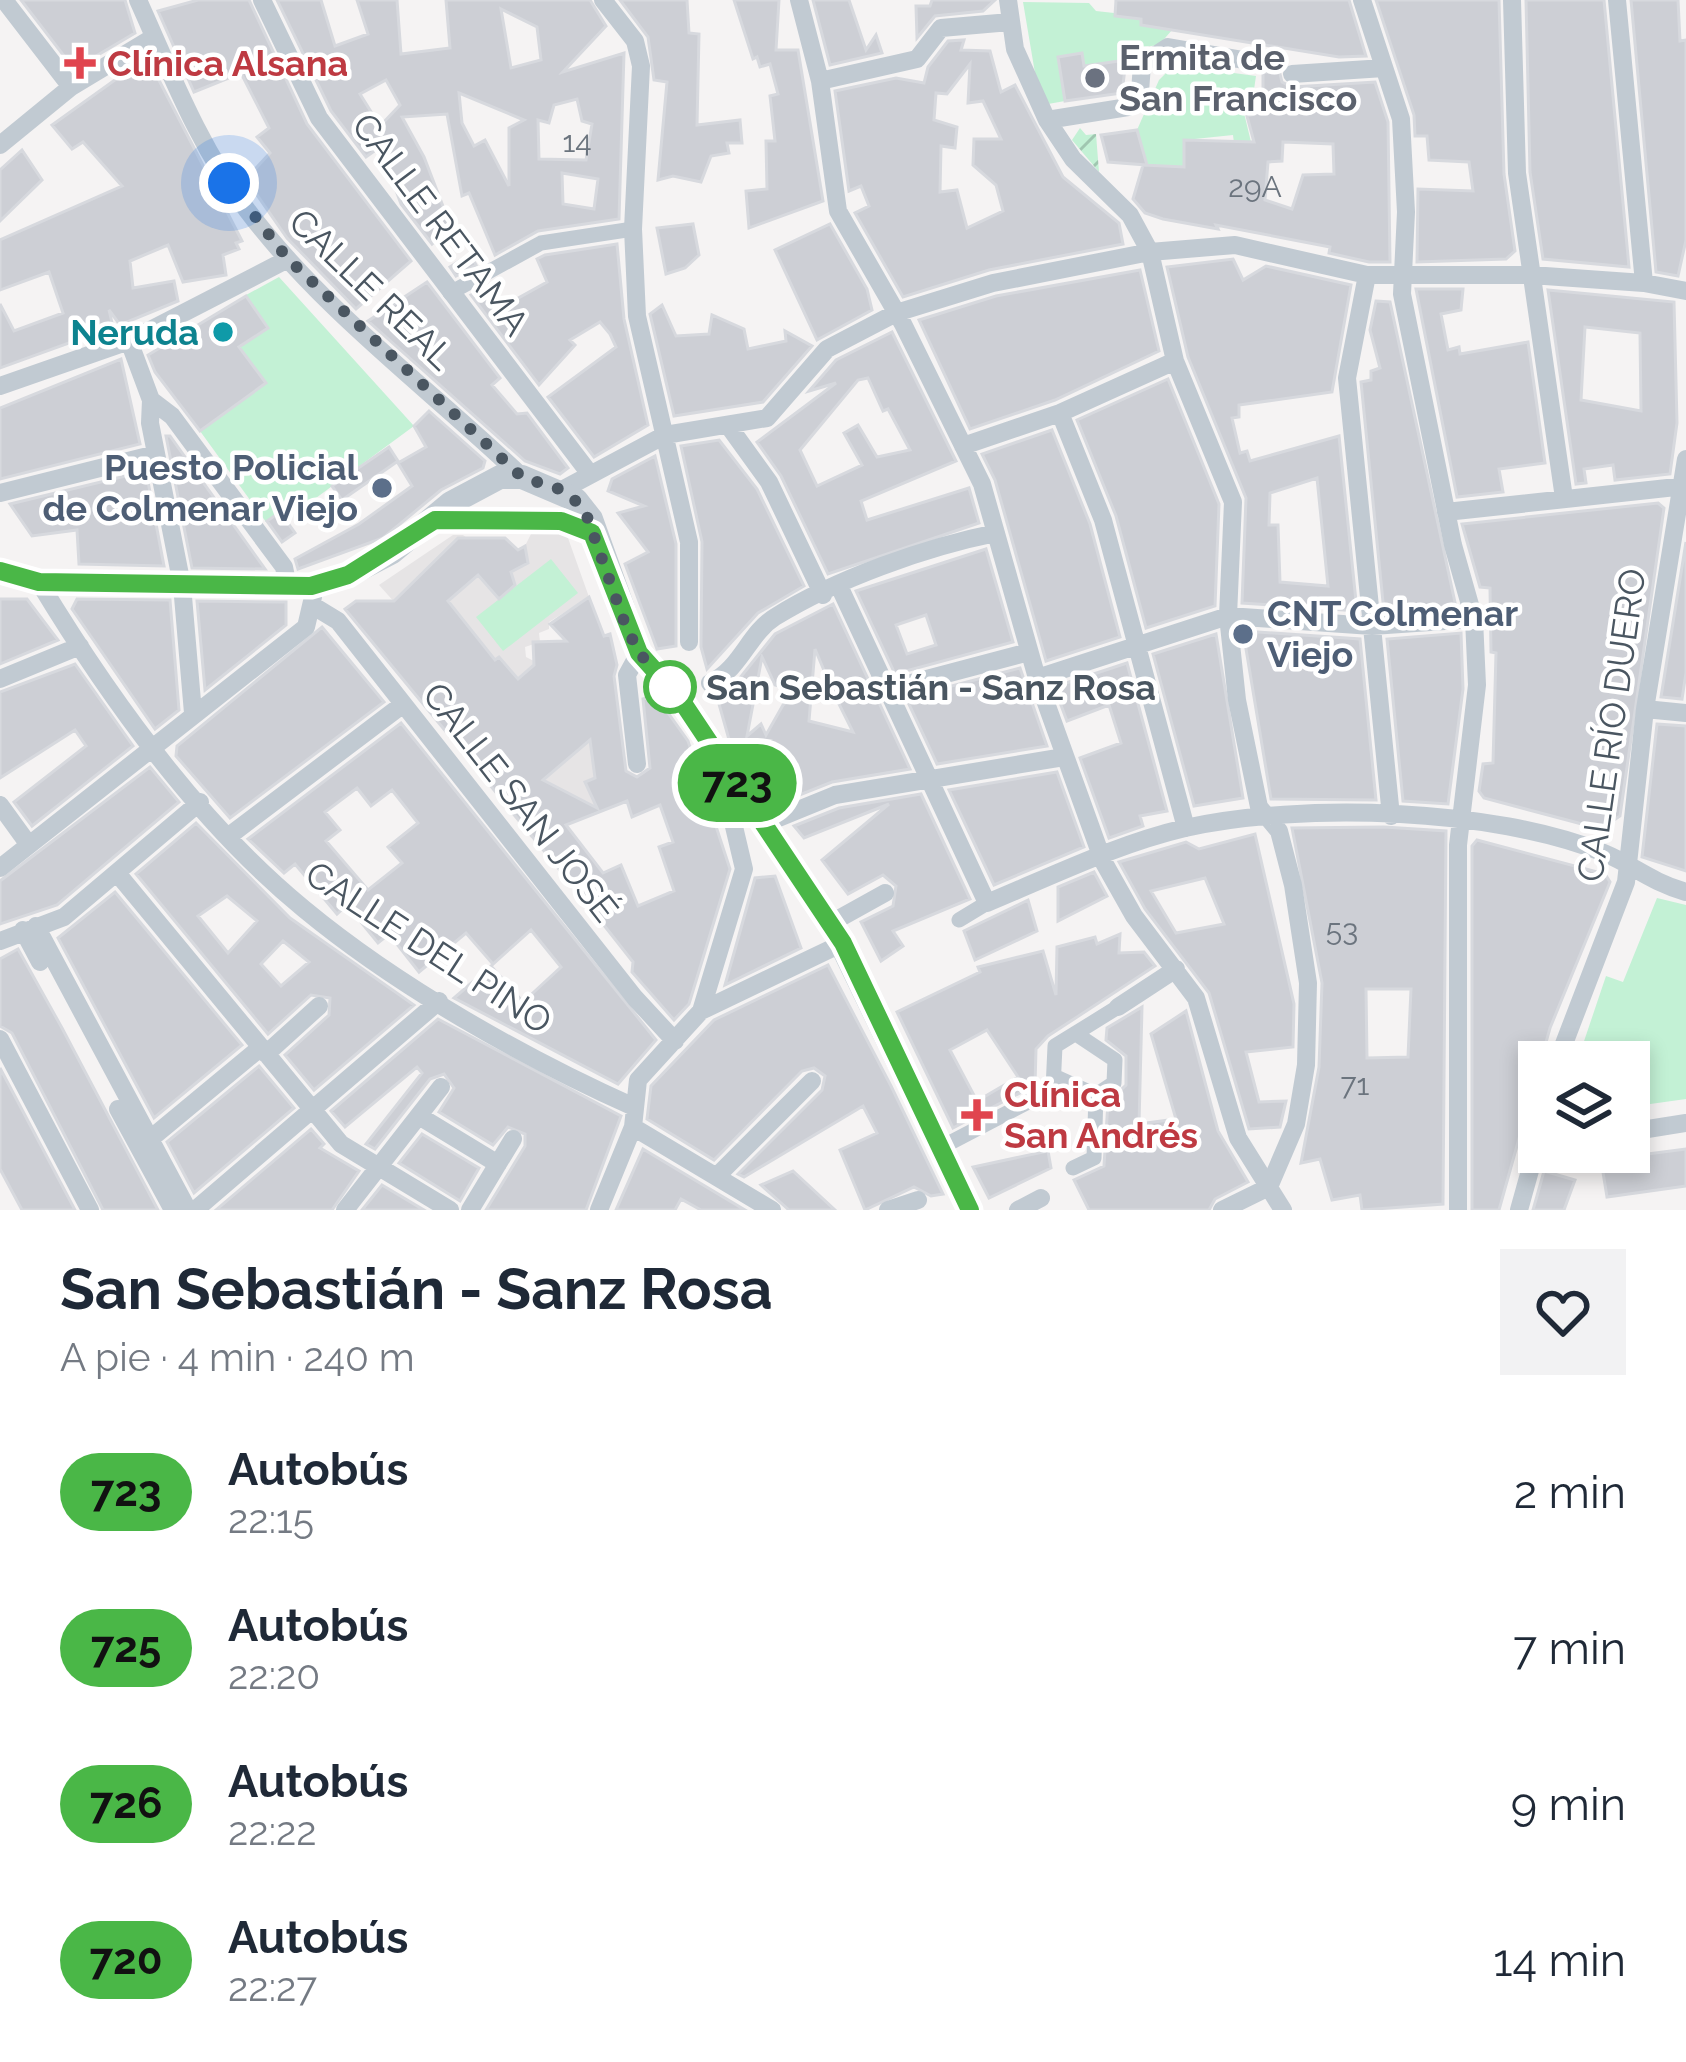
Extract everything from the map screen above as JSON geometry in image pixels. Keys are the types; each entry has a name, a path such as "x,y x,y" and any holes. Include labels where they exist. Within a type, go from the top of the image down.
{"street":[{"path":"4,0 71,87"},
{"name":"CALLE RETAMA","path":"262,0 319,118 590,474"},
{"path":"603,0 635,41 641,66 633,229 637,316 689,542 689,642"},
{"path":"799,0 820,82 838,211 963,446 996,533 1037,678 1100,855 1135,916 1196,998 1238,1138 1283,1210"},
{"path":"1008,0 1015,49 1047,120 1073,159 1130,215 1150,252 1175,362 1233,502 1228,616 1237,700 1259,807 1279,831 1293,885 1309,983 1306,1065 1296,1124 1269,1187 1222,1210"},
{"path":"1362,0 1401,119 1406,157 1402,278 1446,512 1474,619 1477,685 1462,817 1458,1210"},
{"path":"1511,0 1517,173 1564,498"},
{"path":"1617,0 1644,283"},
{"name":"CALLE REAL","path":"145,1 154,37 211,156 288,259 528,479"},
{"path":"820,82 917,59 941,28 1010,22"},
{"path":"0,145 71,87 154,37"},
{"path":"1047,120 1128,107 1140,92 1142,64 1168,47 1256,62"},
{"path":"1292,74 1384,68"},
{"path":"451,293 541,243 633,229"},
{"path":"562,490 665,436 767,418 827,350 896,313 993,284 1150,252 1235,245 1367,275 1531,275 1644,283 1686,291"},
{"path":"0,386 129,341 288,259"},
{"path":"1367,275 1347,378 1391,816"},
{"path":"129,341 152,400 155,454 182,585 193,713"},
{"path":"963,446 1060,413 1175,362"},
{"name":"CALLE SAN JOSÉ","path":"152,400 172,416 304,593 338,621 675,1041"},
{"path":"1060,413 1103,520 1186,828"},
{"path":"730,428 769,482 889,689 987,903"},
{"path":"0,493 155,454"},
{"name":"CALLE RÍO DUERO","path":"1565,1041 1626,882 1645,709 1686,458"},
{"path":"528,479 547,501 538,520"},
{"path":"1,572 39,582 304,593 348,575 488,483 528,479 562,490 584,508 639,653 681,700 837,933 970,1210"},
{"path":"488,483 481,505 493,521"},
{"path":"1446,512 1684,486"},
{"path":"435,520 524,525 538,520 592,533"},
{"path":"710,683 740,660 769,622 956,541 996,533"},
{"name":"CALLE DEL PINO","path":"39,582 154,747 230,836 307,912 491,1036 634,1117 765,1207"},
{"path":"0,868 306,627 304,593"},
{"path":"1037,678 1228,616 1372,626 1474,619"},
{"path":"0,679 80,646"},
{"path":"889,689 1029,652"},
{"path":"637,764 627,675 639,653"},
{"path":"230,836 402,705"},
{"path":"1645,709 1686,713"},
{"path":"701,1011 744,869 717,753"},
{"path":"764,824 835,795 1064,757"},
{"path":"0,941 64,917 200,802"},
{"path":"0,805 29,845"},
{"path":"958,920 1100,855 1186,828 1268,817 1462,817 1604,853 1646,880 1686,892"},
{"path":"117,873 341,1144 450,1210"},
{"path":"598,1210 634,1117 638,1080 701,1011 837,933 885,893"},
{"path":"30,928 192,1210 315,1113 439,1001"},
{"path":"30,928 173,1210"},
{"path":"940,1148 1053,1089 1055,1046 1176,969"},
{"path":"149,1140 319,1006"},
{"path":"1076,1034 1115,1060 1114,1083 1096,1095"},
{"path":"0,1039 90,1210"},
{"path":"1054,1076 1096,1095"},
{"path":"719,1174 812,1081"},
{"path":"345,1210 441,1087"},
{"path":"1073,1168 1094,1158 1096,1095"},
{"path":"419,1116 498,1164"},
{"path":"1650,1129 1686,1123"},
{"path":"470,1210 513,1139"},
{"path":"1520,1210 1530,1173"},
{"path":"1018,1210 1041,1198"},
{"path":"888,1210 918,1200"}],"shaded area":[{"path":"533,530 562,532 568,538 589,597 549,622 549,629 539,633 540,642 525,647 526,657 614,702 620,711 601,728 591,751 602,810 531,838 509,811 549,774 379,585 453,535 463,535 512,572 528,563 525,546"}],"green space":[{"path":"1023,2 1089,3 1096,11 1141,16 1142,25 1172,30 1159,45 1128,49 1126,60 1084,66 1082,54 1059,57 1065,101 1048,104 1036,79"},
{"path":"1174,65 1256,76 1251,110 1244,113 1251,142 1234,143 1233,135 1185,140 1183,167 1147,165 1137,130 1159,80"},
{"path":"1080,128 1086,135 1096,134 1099,172 1072,140"},
{"path":"279,277 414,426 286,520 279,512 266,522 200,431 266,383 240,347 268,327 246,295"},
{"path":"551,559 578,593 503,651 476,617"},
{"path":"1657,898 1686,905 1686,1099 1650,1104 1650,1041 1584,1041 1606,976 1623,982"}],"building":[{"path":"21,0 125,0 135,33 74,69"},
{"path":"198,0 249,0 307,124 411,261 356,309 287,238 246,179 270,153 257,137 269,128 241,73 194,92 158,11"},
{"path":"277,0 321,0 335,46 368,34 357,0 397,0 401,54 450,48 446,0 590,0 606,26 563,72 624,53 619,219 538,231 495,255 469,193 462,196 447,114 402,117 424,157 451,227 432,244 401,204 380,147 366,157 331,111","holes":["501,9 537,27 541,60 511,68","386,80 400,105 380,126 360,94","459,93 524,120 509,128 509,186 485,140 474,146 462,123","577,99 582,121 592,124 586,160 539,159 538,120 549,123 554,105","562,173 598,179 594,209 563,204"]},
{"path":"620,0 687,0 689,33 699,34 697,125 740,120 742,143 727,143 729,153 711,156 701,182 673,176 658,180 667,82 654,80 648,37"},
{"path":"734,0 779,0 776,50 798,50 823,201 749,228 746,191 767,189 766,141 775,141 770,96 778,94 770,64 760,67 757,57 753,59"},
{"path":"813,0 849,0 866,50 876,35 882,53 830,65"},
{"path":"932,0 995,0 983,11 935,16 917,38 916,6 930,6"},
{"path":"1116,0 1349,0 1366,56 1339,57 1141,25 1141,19 1115,16"},
{"path":"1376,0 1499,0 1504,174 1515,251 1506,259 1417,262 1418,189 1473,191 1469,162 1429,160 1427,136 1415,136 1414,115"},
{"path":"1526,0 1604,0 1629,267 1543,259 1530,172"},
{"path":"1631,0 1678,0 1680,41 1686,40 1686,240 1678,276 1656,272"},
{"path":"964,40 961,50 990,51 1001,92 1015,85 1063,177 1119,223 1123,244 989,270 903,297 855,213 869,206 861,186 849,191 835,91 896,78 924,83 928,67 948,41","holes":["970,64 968,103 983,101 1001,139 974,139 973,165 996,185 1003,211 967,228 957,190 940,192 941,146 955,148 957,127 934,120 936,93 947,94"]},
{"name":"Ermita de San Francisco","path":"1082,53 1084,66 1126,60 1122,93 1065,101 1058,57"},
{"path":"147,57 242,241 236,243 239,249 223,255 226,275 183,282 168,245 130,261 133,288 174,281 178,301 120,325 109,310 113,327 0,368 0,304 14,331 63,313 49,272 0,290 0,240 122,186 83,142 72,149 52,125"},
{"path":"1279,70 1282,82 1292,87 1375,82 1388,122 1390,262 1369,262 1329,253 1330,247 1216,225 1218,229 1163,219 1145,213 1133,199 1143,165 1184,167 1184,140 1254,142 1247,116 1263,112 1263,73","holes":["1283,142 1333,144 1334,174 1303,175 1292,209 1265,200 1268,162 1282,161"]},
{"path":"1137,130 1147,165 1108,162 1101,135"},
{"path":"22,150 42,180 0,221 0,170"},
{"path":"693,224 699,255 685,268 666,274 657,228"},
{"path":"830,224 867,289 872,310 817,340 775,250"},
{"path":"617,244 624,319 648,425 594,457 548,397 616,347 610,334 600,322 570,340 575,345 539,385 471,295 489,285 502,307 547,282 537,259"},
{"path":"470,254 476,265 456,276 450,267"},
{"path":"1233,259 1243,280 1266,266 1351,285 1332,392 1239,405 1239,417 1232,418 1240,453 1247,451 1250,461 1339,436 1357,611 1242,603 1246,498 1188,357 1167,267","holes":["1317,478 1328,586 1280,582 1278,525 1269,525 1270,493"]},
{"path":"1140,270 1159,351 1055,400 970,429 919,320 996,296"},
{"path":"427,282 500,378 492,385 517,414 527,413 568,468 560,474 525,461 368,321"},
{"path":"1416,289 1463,289 1461,310 1441,314 1448,350 1459,347 1460,354 1528,342 1545,463 1499,469 1503,492 1457,497"},
{"path":"1548,290 1674,302 1677,423 1670,474 1615,480 1613,465 1584,469 1586,483 1576,484","holes":["1585,327 1640,333 1641,411 1581,400"]},
{"path":"246,296 268,328 239,347 266,383 200,431 155,372 148,355"},
{"path":"1376,301 1390,302 1456,607 1384,612 1361,382 1371,380 1371,371 1380,368 1370,330"},
{"path":"662,305 676,336 709,334 712,315 744,329 748,349 786,341 785,331 812,346 763,402 674,416 650,314"},
{"path":"892,332 956,461 861,501 867,520 969,488 979,523 828,574 781,476 757,442 836,383 809,391 836,360","holes":["868,378 883,411 888,409 910,450 877,457 858,425 844,433 862,465 817,486 800,450 858,380"]},
{"path":"121,359 140,444 0,479 0,408"},
{"path":"1168,379 1219,504 1215,606 1146,628 1116,516 1077,420"},
{"path":"429,411 485,461 483,468 441,490 383,538 298,569 295,559 359,524 412,486 398,463 426,447 414,426"},
{"path":"1052,430 1090,524 1120,637 1046,661 995,480 982,454"},
{"path":"166,436 170,436 265,569 192,568"},
{"path":"719,440 757,489 804,586 758,613 707,669 701,647 702,542 681,446"},
{"path":"389,447 398,461 342,500 332,486"},
{"path":"655,456 676,544 676,646 657,649 625,564 648,552 618,513 644,506 608,491 612,479"},
{"path":"146,471 164,566 79,564 77,530 32,536 10,504"},
{"path":"1658,503 1664,508 1620,816 1601,829 1484,798 1479,791 1483,764 1493,763 1496,653 1491,652 1490,588 1480,587 1462,524"},
{"path":"280,512 295,533 282,542 267,521"},
{"path":"458,538 505,538 518,550 525,546 528,563 511,572 515,585 499,599 478,575 448,601 495,660 499,657 518,679 534,665 533,642 566,641 550,624 589,597 604,636 610,634 617,665 614,676 626,771 637,777 650,768 643,699 656,696 688,741 730,869 689,1004 674,1020 632,972 633,962 573,886 345,609 356,601 394,601","holes":["590,740 595,778 585,782 597,808 543,780","627,801 632,817 660,805 673,842 659,847 674,891 638,906 621,865 603,873 566,825"]},
{"path":"1686,542 1686,673 1682,699 1661,697"},
{"path":"986,549 1013,642 895,674 856,591","holes":["926,615 936,645 907,654 896,625"]},
{"path":"0,599 27,599 58,640 0,664"},
{"path":"77,599 170,600 179,710 155,729 72,609"},
{"path":"197,601 286,602 286,625 205,690"},
{"path":"833,604 910,769 832,782 772,806 730,743 719,704 775,634","holes":["815,649 834,694 853,732 809,721","762,657 775,685 800,691 783,705 766,735 761,724 747,736"]},
{"path":"322,627 384,702 230,818 176,756 177,746"},
{"path":"1243,631 1360,639 1376,800 1271,799"},
{"path":"1461,633 1463,689 1448,804 1403,801 1387,639"},
{"path":"1216,634 1243,798 1194,806 1153,654"},
{"path":"1127,663 1167,811 1140,816 1143,826 1109,838 1080,758 1121,743 1109,705 1067,721 1054,687"},
{"path":"75,664 133,746 32,826 14,802 86,746 75,730 0,778 0,692"},
{"path":"1020,668 1047,746 937,764 906,698"},
{"path":"401,723 656,1040 618,1084 454,998 491,966 523,1002 561,967 531,930 493,964 466,933 419,972 389,934 378,943 347,905 337,914 295,864 284,873 248,839","holes":["357,788 371,806 392,790 418,823 388,847 402,863 368,890 326,841 340,830 325,812"]},
{"path":"1657,724 1686,726 1686,871 1642,857"},
{"path":"150,767 179,802 57,905 0,924 0,881"},
{"path":"1057,772 1084,847 994,885 949,790"},
{"path":"921,794 970,899 893,931 903,946 881,961 861,922 893,906 896,886 883,875 848,894 822,860 889,804 804,838 794,826 839,808"},
{"path":"196,823 290,918 414,1005 314,1090 285,1055 329,1015 330,998 311,995 268,1034 136,874","holes":["227,896 257,921 228,953 198,916","283,941 309,962 281,986 261,964"]},
{"path":"1292,828 1446,831 1443,1204 1362,1210 1360,1195 1332,1200 1320,1159 1301,1163 1319,1067 1322,983","holes":["1366,989 1411,989 1408,1057 1367,1058"]},
{"path":"1255,834 1294,1004 1293,1047 1246,1052 1259,1102 1286,1101 1280,1127 1249,1129 1209,993 1145,909 1119,862 1186,842 1199,849","holes":["1205,878 1224,924 1176,933 1151,891"]},
{"path":"1477,840 1605,874 1610,882 1546,1041 1518,1041 1518,1142 1499,1210 1472,1210 1472,846"},
{"path":"1094,872 1107,896 1058,921 1058,887"},
{"path":"775,876 801,948 725,985 755,878"},
{"path":"115,892 242,1045 154,1118 58,938"},
{"path":"1028,900 1037,931 975,960 964,931"},
{"path":"1120,934 1119,953 1144,952 1155,966 1048,1036 1036,1049 1035,1085 953,1128 897,1012 980,972 978,967 1043,951 1056,995 1057,947 1095,937 1097,944","holes":["987,1030 1018,1077 977,1101 950,1050"]},
{"path":"18,949 158,1210 103,1210 12,1033 0,1026 0,959"},
{"path":"828,965 943,1194 931,1196 914,1187 865,1210 840,1150 877,1133 863,1106 744,1177 738,1174 822,1090 825,1076 814,1068 802,1071 714,1160 647,1119 651,1086 714,1020"},
{"path":"1142,1007 1139,1124 1176,1119 1151,1034 1186,1011 1218,1131 1248,1182 1215,1199 1209,1210 1089,1210 1074,1180 1104,1166 1108,1102 1126,1085 1126,1056 1106,1040 1107,1028"},
{"path":"438,1019 621,1116 586,1210 486,1210 525,1146 525,1134 508,1127 493,1145 439,1112 454,1088 444,1074 430,1079 375,1149 366,1144 422,1073 417,1067 345,1127 331,1111"},
{"path":"259,1066 294,1108 194,1193 167,1142"},
{"path":"0,1068 75,1210 22,1210 0,1169"},
{"path":"311,1129 324,1144 320,1148 359,1171 332,1210 216,1210"},
{"path":"422,1134 479,1168 460,1201 399,1163"},
{"path":"643,1149 745,1210 701,1210 681,1199 675,1210 616,1210"},
{"path":"1686,1149 1686,1186 1607,1197 1603,1173 1650,1173 1650,1154"},
{"path":"1048,1151 1051,1168 989,1198 973,1167"},
{"path":"793,1171 835,1210 789,1210 761,1185"},
{"path":"1543,1173 1575,1180 1564,1210 1533,1210"},
{"path":"382,1185 424,1210 362,1210"}],"bus line":[{"name":"723","path":"0,571 39,582 311,586 348,575 392,552 435,520 507,525 561,521 592,533 639,653 681,700 843,943 970,1210"}],"place":[{"name":"Clínica Alsana","path":"80,63"},
{"name":"Ermita de San Francisco","path":"1095,78"},
{"name":"Neruda","path":"223,332"},
{"name":"Puesto Policial de Colmenar Viejo","path":"382,488"},
{"name":"CNT Colmenar Viejo","path":"1243,634"},
{"name":"San Sebastián - Sanz Rosa","path":"670,687"},
{"name":"Clínica San Andrés","path":"977,1115"}],"route":[{"path":"229,183 288,259 522,477 562,490 584,508 625,624 639,653 670,687"}]}
